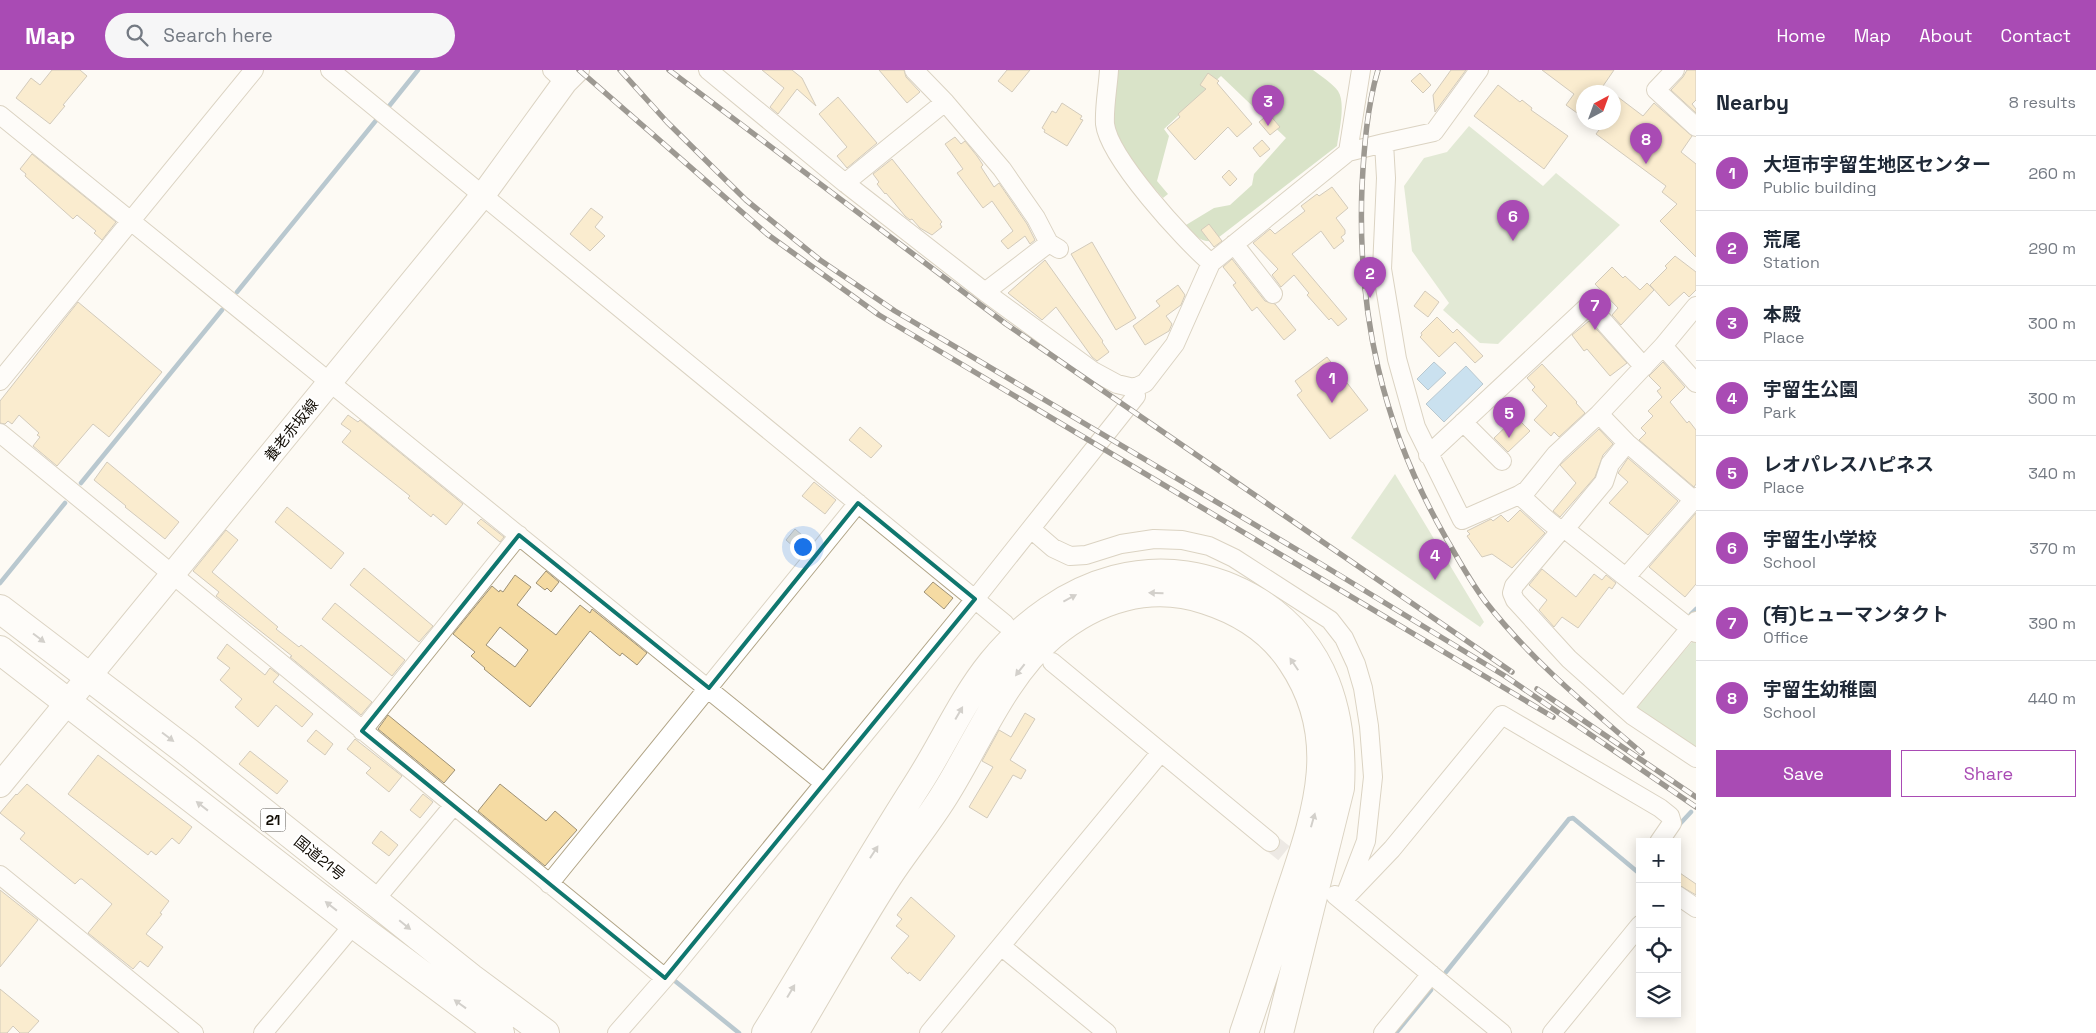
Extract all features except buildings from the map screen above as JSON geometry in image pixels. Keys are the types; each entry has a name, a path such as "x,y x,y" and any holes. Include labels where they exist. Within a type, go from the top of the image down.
{"highway":[{"path":"766,1033 867,864 992,663 1010,643 1058,605 1086,590 1112,579 1139,574 1165,573 1193,576 1217,582 1242,593 1268,608 1290,628 1308,650 1323,675 1334,703 1340,733 1340,788 1313,855 1233,1032"},
{"path":"794,1033 888,876 946,794 1015,677 1048,638 1069,620 1093,607 1118,597 1146,592 1199,597 1223,605 1247,618 1268,634 1287,654 1302,676 1312,698 1320,724 1321,777 1316,808 1313,855 1279,1033"},
{"name":"国道21号","path":"0,609 189,754 478,984 544,1033"},
{"name":"国道21号","path":"0,650 354,924 500,1033"},
{"path":"1262,1033 1313,855"}],"main road":[{"name":"養老赤坂線","path":"0,785 483,195 564,74"}],"street":[{"path":"0,381 254,70"},
{"path":"330,70 1005,624"},
{"path":"708,70 845,183 985,292 1093,371 1116,384 1134,388 1145,383 1175,344 1211,263 1348,152 1434,132 1479,70"},
{"path":"914,70 945,102 1002,169 1054,246 985,292"},
{"path":"1109,70 1105,123 1108,136 1119,158 1153,201 1201,255 1211,263"},
{"path":"1348,152 1361,70"},
{"path":"1675,70 1656,90 1696,127"},
{"path":"845,183 945,102"},
{"path":"0,116 331,382 824,783"},
{"path":"1384,143 1386,178 1382,268 1397,359 1416,426 1428,455 1462,520 1527,490 1556,454 1599,414 1663,346 1696,306"},
{"path":"1234,244 1272,294"},
{"path":"1428,455 1589,305 1644,366"},
{"path":"1663,346 1696,382"},
{"path":"617,1033 665,978 975,599 1136,396 1134,388"},
{"path":"1599,414 1627,443 1695,500 1626,576"},
{"path":"1463,422 1502,461"},
{"path":"0,433 665,978"},
{"path":"1627,443 1610,464 1604,482 1514,586 1512,593 1516,600 1569,659 1634,716 1696,758"},
{"path":"1519,495 1555,527 1563,530 1694,628 1625,707"},
{"path":"549,884 858,503"},
{"path":"1031,529 1053,548 1070,556 1086,554 1121,544 1154,539 1182,540 1209,546 1234,558 1330,620 1344,638 1356,664 1363,688 1369,726 1373,777 1366,840 1338,897"},
{"path":"362,730 519,535"},
{"path":"1052,662 1270,842"},
{"path":"1338,897 1392,849 1502,715 1665,812 1670,816 1672,823 1662,838"},
{"path":"929,1033 1161,752"},
{"path":"374,901 453,806"},
{"path":"0,875 194,1033"},
{"path":"1338,897 1502,1033"},
{"path":"1681,898 1696,908"},
{"path":"263,1033 354,924"},
{"path":"1552,1033 1638,928"},
{"path":"1001,946 1107,1033"},
{"path":"1383,1033 1431,974"}],"highlighted area":[{"path":"858,503 975,599 665,978 362,731 519,535 709,688"}],"green space":[{"path":"1117,70 1313,70 1333,85 1340,96 1342,103 1337,146 1214,241 1205,241 1198,238 1186,225 1214,208 1230,205 1252,185 1254,174 1286,138 1221,76 1164,129 1169,136 1157,181 1168,194 1163,198 1123,153 1112,118"},
{"path":"1469,126 1543,186 1556,173 1620,225 1498,344 1480,343 1443,310 1449,303 1412,251 1404,186 1424,158 1447,152"},
{"path":"1395,474 1484,622 1480,627 1351,538"},
{"path":"1696,641 1696,752 1638,713 1637,705 1692,642"}],"water":[{"path":"1434,362 1446,373 1428,390 1417,379"},
{"path":"1466,366 1483,384 1444,422 1426,404"}],"waterway":[{"path":"386,110 418,70"},
{"path":"237,292 378,118"},
{"path":"81,483 222,310"},
{"path":"0,583 65,503"},
{"path":"1691,614 1696,609"},
{"path":"1678,826 1691,812"},
{"path":"1446,972 1569,819 1573,818 1636,871"},
{"path":"675,981 739,1033"},
{"path":"1396,1033 1431,990"}],"tunnel":[{"path":"1270,842 1307,872"}],"railway":[{"path":"579,70 767,234 879,315 1553,717"},
{"path":"620,70 667,122 746,200 820,260 895,311 1321,564 1505,676 1696,807"},
{"path":"669,70 1006,324 1512,672"},
{"path":"1378,70 1369,113 1362,186 1364,279 1378,368 1405,454 1446,538 1485,601 1540,662 1642,753"},
{"path":"1537,689 1696,797"}],"place":[{"name":"本殿","path":"1268,126"},
{"name":"宇留生幼稚園","path":"1646,164"},
{"name":"宇留生小学校","path":"1513,241"},
{"name":"荒尾","path":"1370,298"},
{"name":"(有)ヒューマンタクト","path":"1595,330"},
{"name":"大垣市宇留生地区センター","path":"1332,403"},
{"name":"レオパレスハピネス","path":"1509,438"},
{"name":"宇留生公園","path":"1435,580"}]}
